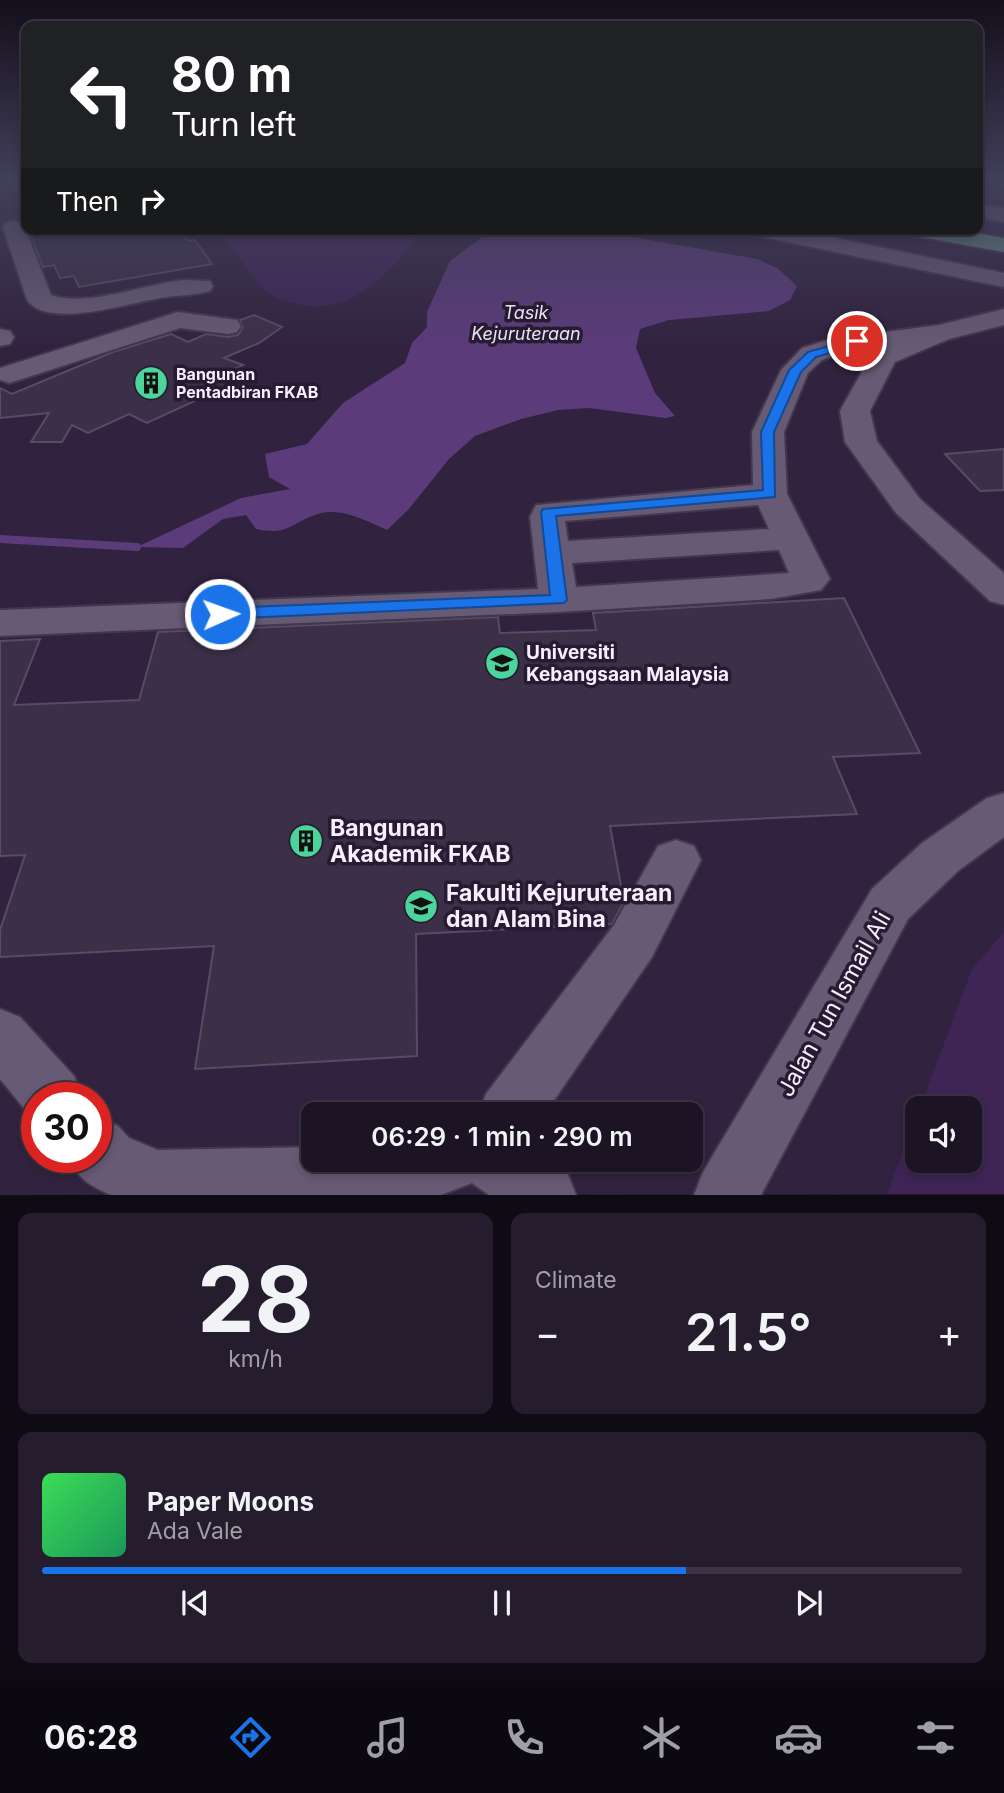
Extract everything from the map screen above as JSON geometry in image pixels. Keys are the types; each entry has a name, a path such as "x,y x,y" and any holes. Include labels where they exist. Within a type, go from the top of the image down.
{"main road":[{"path":"948,235 1004,245"}],"street":[{"path":"16,235 40,300 47,304 73,306 170,288 201,286"},
{"path":"787,235 1004,280"},
{"path":"850,248 858,238 854,235"},
{"path":"735,241 849,261 903,259"},
{"path":"0,623 559,600 800,584 811,579 770,494 768,432 795,370 812,354 857,341 939,333 1004,317"},
{"path":"3,375 178,320 228,326"},
{"path":"939,333 884,357 855,411 861,442 908,506 1004,593"},
{"path":"559,600 548,512 770,494"},
{"path":"552,553 792,538"},
{"name":"Jalan Tun Ismail Ali","path":"726,1195 890,904 940,857 1004,811"},
{"path":"517,1102 633,941 676,860"},
{"path":"0,1035 40,1082"},
{"path":"112,1163 173,1188 391,1186 423,1172"},
{"path":"512,1172 544,1195"}],"shaded area":[{"name":"Universiti Kebangsaan Malaysia","path":"0,235 1004,235 1004,1194 0,1195"},
{"path":"222,235 419,235 385,274 354,297 337,303 318,306 274,297 250,272"},
{"path":"1004,932 1004,1194 887,1194 905,1147 905,1173 982,1173 982,1096 924,1096 972,969"}],"water":[{"name":"Tasik Kejuruteraan","path":"485,235 621,235 757,259 777,268 797,286 790,300 769,311 669,320 640,329 636,348 655,393 675,416 665,418 589,408 558,410 521,419 475,436 449,459 408,510 387,530 354,516 327,512 283,530 267,531 256,529 246,515 223,519 183,548 137,547 241,498 290,489 269,477 265,454 307,444 343,403 405,363 412,343 427,327 427,312 450,261"}],"building":[{"path":"30,235 184,235 188,241 195,240 212,264 79,287 74,276 60,278 54,265 43,267"},
{"name":"Bangunan Pentadbiran FKAB","path":"254,315 282,327 259,343 224,358 243,365 221,376 236,382 147,423 129,414 88,433 72,425 62,442 31,442 49,413 0,418 0,388 12,394 113,352 171,334 188,342 206,334 228,337 238,335 243,327 240,320"},
{"path":"1004,449 1004,490 980,491 945,454"},
{"name":"Bangunan Akademik FKAB","path":"844,598 920,753 833,757 857,814 610,826 624,902 612,924 416,934 417,1056 195,1069 214,946 0,957 0,930 25,855 0,856 0,641 40,639 14,705 139,700 158,632 498,617 500,633 596,630 593,613"}],"waterway":[{"path":"0,539 137,547"}],"place":[{"name":"Bangunan Pentadbiran FKAB","path":"151,383"},
{"name":"Universiti Kebangsaan Malaysia","path":"502,663"},
{"name":"Bangunan Akademik FKAB","path":"306,841"},
{"name":"Fakulti Kejuruteraan dan Alam Bina","path":"421,906"}],"route":[{"path":"220,614 559,600 548,512 770,494 768,432 795,370 812,354 857,341"}]}
